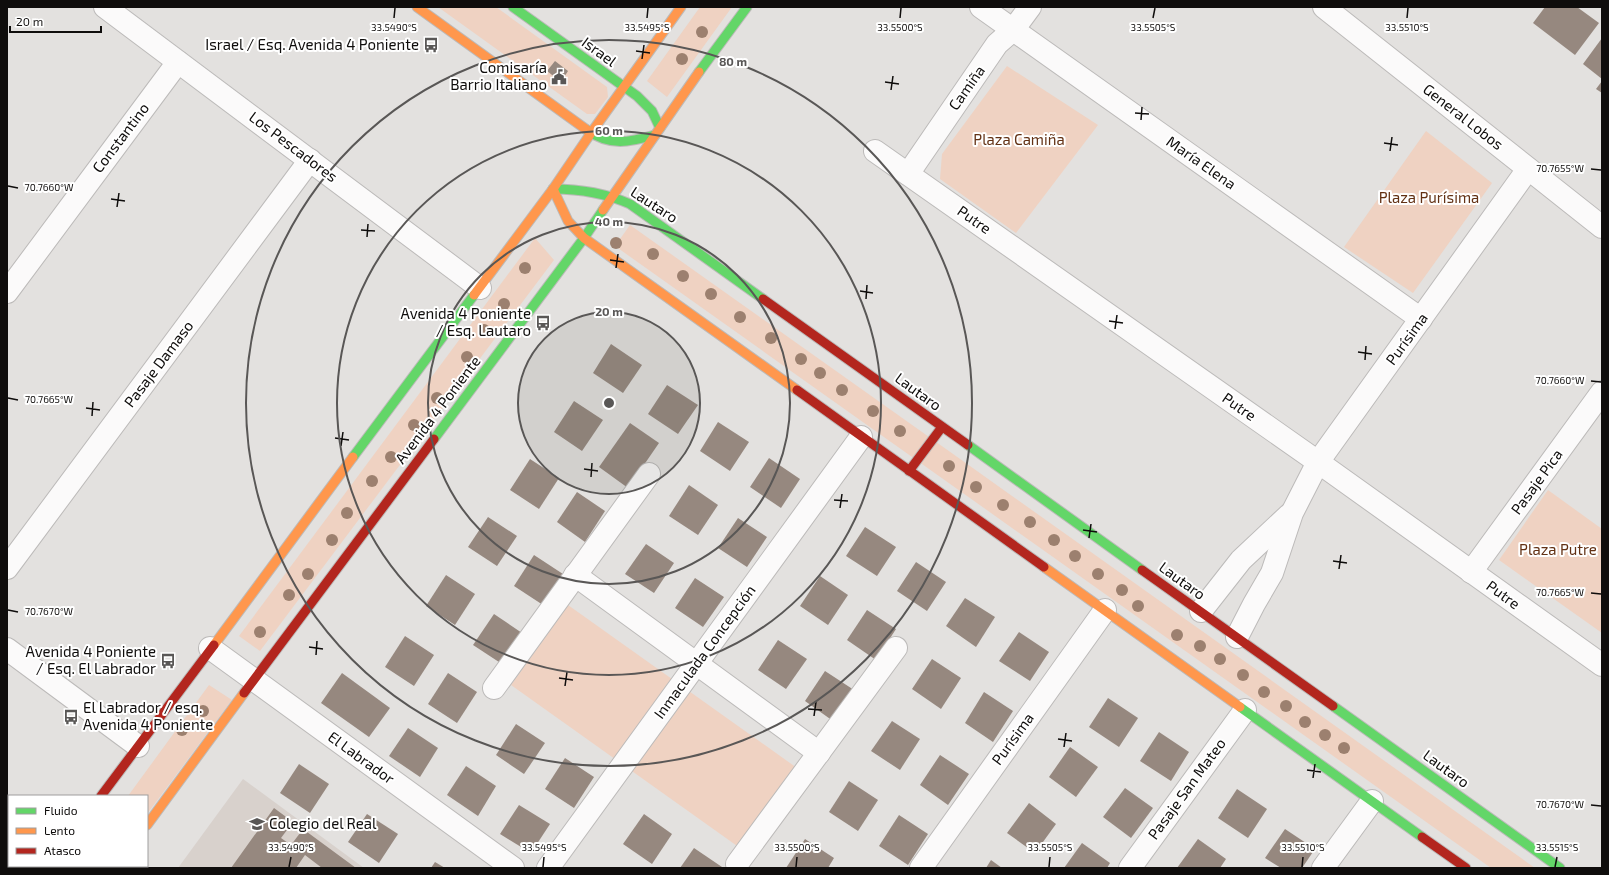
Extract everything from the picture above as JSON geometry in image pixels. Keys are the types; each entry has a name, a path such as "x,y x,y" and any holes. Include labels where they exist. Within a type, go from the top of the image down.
{"street":[{"name":"Los Pescadores","path":"105,7 480,288"},
{"path":"417,7 591,133 608,141 627,143 657,131"},
{"name":"Israel","path":"513,7 648,106 656,118 657,131"},
{"path":"102,795 553,189 681,7"},
{"name":"Avenida 4 Poniente","path":"148,825 253,680 584,238 657,131 747,7"},
{"name":"María Elena","path":"981,7 1421,319"},
{"name":"Camiña","path":"908,174 997,44 1013,30 1030,7"},
{"name":"General Lobos","path":"1324,7 1602,227"},
{"name":"Constantino","path":"7,292 178,62"},
{"name":"Putre","path":"875,151 1318,462 1602,665"},
{"name":"Pasaje Damaso","path":"7,568 310,160"},
{"name":"Purísima","path":"1237,637 1272,573 1292,513 1318,462 1528,169"},
{"name":"Lautaro","path":"553,189 575,188 588,190 626,202 641,212 1560,868"},
{"path":"553,189 568,221 584,238 1466,868"},
{"name":"Pasaje Pica","path":"1471,572 1602,392"},
{"path":"909,471 942,426"},
{"name":"Inmaculada Concepción","path":"548,868 861,436"},
{"path":"494,688 649,474"},
{"name":"Purísima","path":"1201,611 1241,560 1292,513"},
{"path":"576,575 819,753"},
{"name":"Purísima","path":"922,868 1105,610"},
{"name":"El Labrador","path":"210,648 513,868"},
{"path":"737,864 896,648"},
{"path":"7,649 138,746"},
{"name":"Pasaje San Mateo","path":"1130,868 1245,710"},
{"path":"1323,868 1372,801"}],"shaded area":[{"name":"Colegio del Real","path":"243,779 364,868 178,868"}],"green space":[{"path":"438,7 496,7 607,87 608,97 595,114 587,114"},
{"path":"700,7 732,7 667,97 647,81"},
{"name":"Plaza Camiña","path":"1007,66 1098,125 1016,233 940,179 942,154"},
{"name":"Plaza Purísima","path":"1426,131 1492,183 1413,293 1344,247"},
{"path":"630,225 1535,868 1491,868 615,246"},
{"path":"535,238 554,260 260,651 239,636"},
{"name":"Plaza Putre","path":"1548,490 1602,529 1602,633 1499,560"},
{"path":"568,605 797,768 740,848 511,685"},
{"path":"209,685 232,700 148,813 148,795 129,795"}],"building":[{"path":"1545,7 1577,7 1599,23 1575,55 1533,23"},
{"path":"1602,38 1602,79 1583,64"},
{"name":"Comisaría Barrio Italiano","path":"555,61 568,71 561,82 547,71"},
{"path":"1602,81 1602,93 1596,89"},
{"path":"611,344 642,365 623,393 593,373"},
{"path":"667,385 698,405 678,434 648,414"},
{"path":"574,401 603,420 582,451 554,432"},
{"path":"718,422 749,442 730,471 700,451"},
{"path":"630,423 659,443 628,488 599,467"},
{"path":"769,458 800,479 781,508 750,487"},
{"path":"530,459 559,478 539,509 510,490"},
{"path":"689,485 718,505 698,535 669,516"},
{"path":"577,492 605,511 585,542 557,522"},
{"path":"488,517 517,536 497,566 468,547"},
{"path":"738,518 767,537 747,567 718,548"},
{"path":"865,527 896,547 877,576 846,556"},
{"path":"646,544 674,563 654,593 625,574"},
{"path":"534,555 563,574 543,605 514,586"},
{"path":"916,562 946,582 927,611 897,591"},
{"path":"446,575 475,594 455,625 426,606"},
{"path":"820,576 848,595 828,625 800,606"},
{"path":"695,578 724,597 703,627 675,608"},
{"path":"965,598 995,617 976,647 946,626"},
{"path":"867,610 896,629 876,660 847,640"},
{"path":"494,614 522,633 502,664 473,645"},
{"path":"1019,632 1049,652 1030,681 999,661"},
{"path":"405,636 434,655 414,686 385,667"},
{"path":"778,640 807,659 786,689 758,670"},
{"path":"932,659 961,678 941,709 912,689"},
{"path":"825,671 854,690 833,721 805,701"},
{"path":"342,673 390,708 369,737 321,703"},
{"path":"448,673 477,692 457,723 428,704"},
{"path":"984,692 1013,711 993,742 965,723"},
{"path":"1108,698 1138,718 1119,747 1089,727"},
{"path":"892,721 920,739 900,770 871,751"},
{"path":"516,724 545,743 524,774 496,755"},
{"path":"408,728 438,748 420,777 389,756"},
{"path":"1159,732 1189,752 1171,781 1140,761"},
{"path":"1070,747 1098,767 1076,797 1049,777"},
{"path":"940,755 969,774 948,805 920,785"},
{"path":"565,758 594,777 574,808 545,789"},
{"path":"299,764 329,784 310,813 280,793"},
{"path":"466,766 496,786 478,816 447,795"},
{"path":"849,781 878,800 858,831 829,812"},
{"path":"1125,788 1153,808 1131,838 1103,817"},
{"path":"1237,789 1267,809 1248,838 1218,818"},
{"path":"1029,803 1056,824 1035,853 1007,833"},
{"path":"519,805 550,824 531,853 500,834"},
{"path":"274,808 293,822 281,838 291,845 303,829 356,868 322,868 305,855 296,868 231,868"},
{"path":"367,814 398,834 379,863 348,842"},
{"path":"644,814 672,834 652,864 623,844"},
{"path":"899,815 928,834 908,865 879,846"},
{"path":"1285,829 1315,849 1302,868 1281,868 1265,858"},
{"path":"805,839 834,858 828,868 786,868"},
{"path":"1198,839 1226,859 1220,868 1177,868"},
{"path":"1082,843 1110,863 1107,868 1064,868"},
{"path":"694,848 722,867 722,868 680,868"},
{"path":"991,860 1002,868 986,868"},
{"path":"435,862 445,868 431,868"}],"traffic: fast":[{"path":"513,7 637,96 652,111 660,128"},
{"path":"699,72 747,7"},
{"path":"587,130 604,139 620,142 637,140 655,135"},
{"path":"553,189 592,192 630,204 763,299"},
{"path":"434,439 584,238 603,210"},
{"path":"353,457 474,295"},
{"path":"968,445 1142,570"},
{"path":"1333,706 1560,868"},
{"path":"1240,707 1422,837"}],"traffic: slow":[{"path":"417,7 587,130"},
{"path":"474,295 553,189 681,7"},
{"path":"603,210 699,72"},
{"path":"553,189 568,221 584,238 797,390"},
{"path":"214,645 353,457"},
{"path":"1044,567 1240,707"},
{"path":"148,824 244,693"}],"traffic: jam":[{"path":"763,299 968,445"},
{"path":"797,390 1044,567"},
{"path":"909,471 942,427"},
{"path":"244,693 434,439"},
{"path":"1142,570 1333,706"},
{"path":"102,795 214,645"},
{"path":"1422,837 1466,868"}],"place":[{"name":"Israel / Esq. Avenida 4 Poniente","path":"431,45"},
{"name":"Comisaría Barrio Italiano","path":"559,77"},
{"name":"Avenida 4 Poniente / Esq. Lautaro","path":"543,323"},
{"name":"Avenida 4 Poniente / Esq. El Labrador","path":"168,661"},
{"name":"El Labrador / esq. Avenida 4 Poniente","path":"71,717"},
{"name":"Colegio del Real","path":"257,824"}]}
